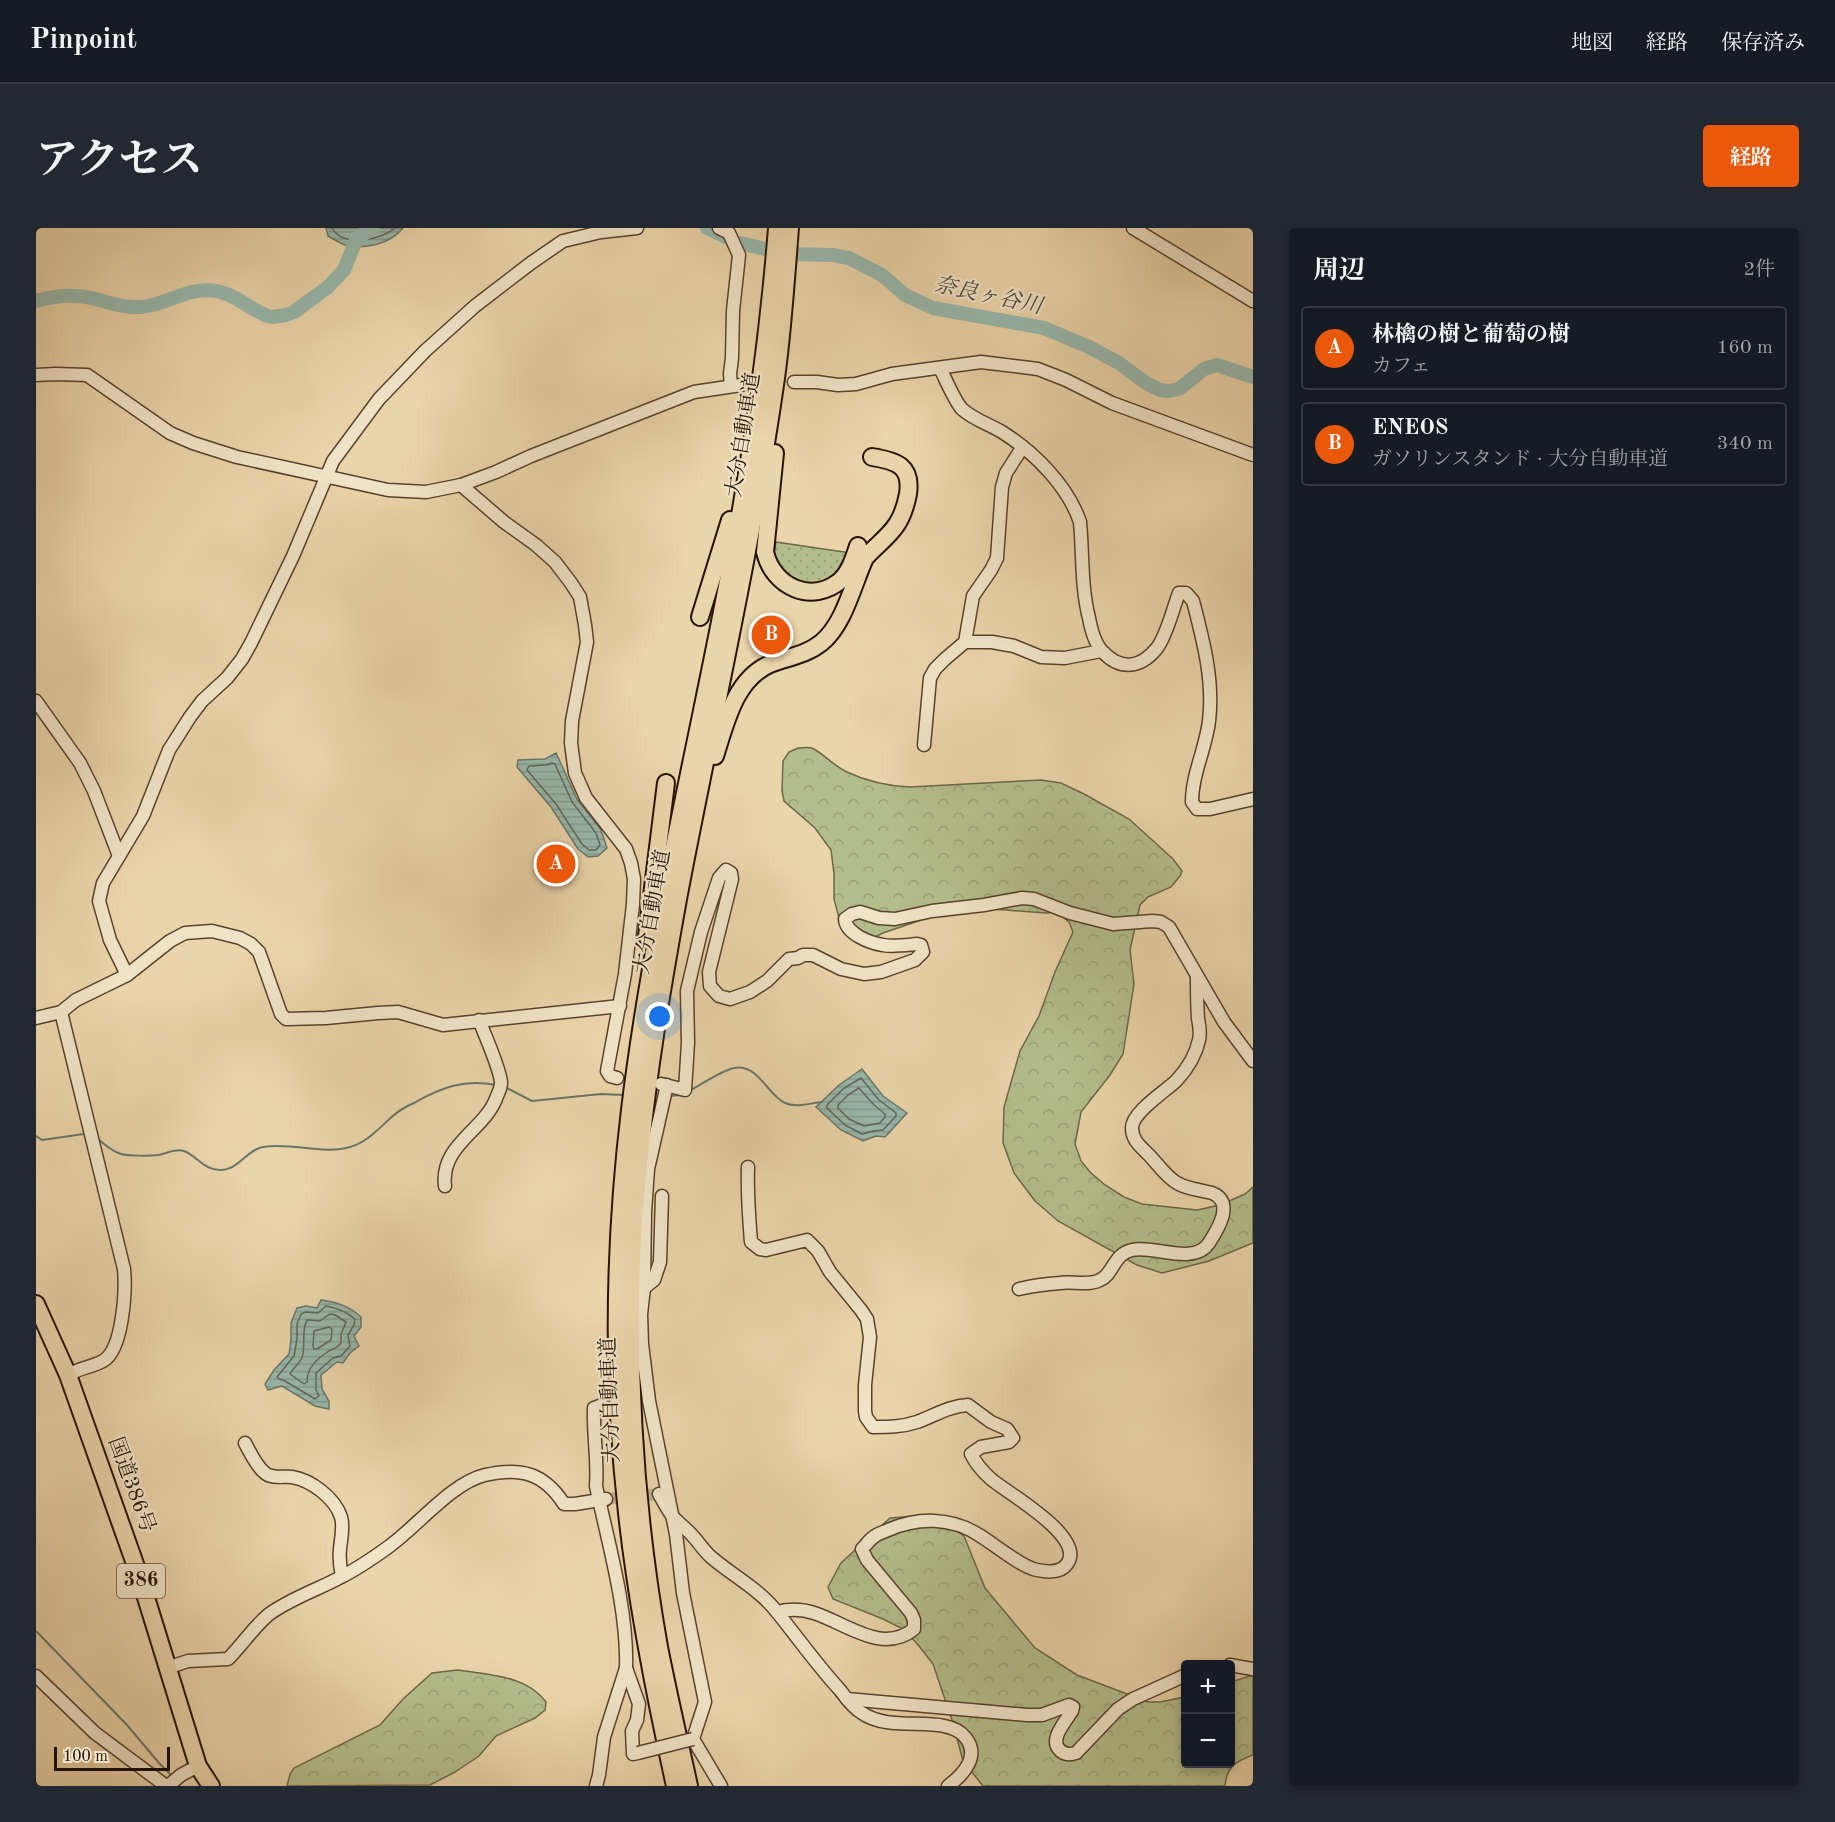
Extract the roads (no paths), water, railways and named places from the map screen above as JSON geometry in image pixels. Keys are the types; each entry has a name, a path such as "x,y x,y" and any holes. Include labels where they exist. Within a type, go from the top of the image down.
{"highway":[{"name":"大分自動車道","path":"689,1786 659,1647 640,1514 631,1371 633,1234 644,1110 664,975 757,498 777,375 780,270 777,228"},
{"name":"大分自動車道","path":"780,270 790,228"},
{"name":"大分自動車道","path":"675,1786 647,1652 627,1511 618,1375 621,1214 630,1113 649,978 743,500 764,369 778,304"},
{"path":"778,304 782,376 765,537 767,563 784,583 807,591 820,591 842,579 850,567 858,546"},
{"path":"700,617 732,511 749,435 764,329 778,304"},
{"path":"664,975 705,794 722,735 738,693 751,677 768,665 798,656 822,643 838,621 865,558 889,534 903,514 907,500 908,474 895,462 872,457"},
{"path":"630,1113 643,973 666,783"},
{"name":"国道386号","path":"36,1304 68,1375 140,1578 198,1766 212,1786"}],"street":[{"path":"127,975 110,940 99,901 104,883 143,816 169,750 202,701 227,678 251,643 293,556 333,461 379,399 425,351 475,306 531,263 563,241 602,232 637,228"},
{"path":"36,375 87,375 170,433 237,457 388,490 426,492 461,485 666,402 694,392 736,386 730,374 739,255 729,233 719,228"},
{"path":"1133,228 1253,301"},
{"path":"794,382 856,384 892,374 981,362 1038,369 1112,403 1253,455"},
{"path":"940,368 961,408 1001,431 1037,460 1076,511 1080,531 1086,604 1093,634 1101,651 1112,660 1124,665 1132,666 1147,659 1163,639 1179,593 1186,593 1193,601 1209,674 1211,697 1209,721 1193,785 1192,802 1197,809 1210,809 1253,799"},
{"path":"924,745 930,678 940,664 965,642 973,596 992,570 997,558 1002,487 1006,473 1022,447"},
{"path":"461,485 504,522 536,544 555,562 580,597 586,642 572,721 571,743 575,772 586,798 626,849 633,879 633,904 620,1006 607,1071 610,1076 616,1078"},
{"path":"965,642 992,642 1014,646 1041,657 1065,658 1101,651"},
{"path":"36,701 80,763 94,791 119,856"},
{"path":"721,1786 693,1739 705,1702 683,1593 673,1517 644,1402 641,1314 648,1169 664,1090 685,1090 688,1043 687,991 701,932 719,878 726,870 731,873 732,879 709,972 710,986 719,996 730,999 750,992 767,981 789,959 803,955 813,956 840,969 864,974 881,972 915,960 923,952 921,945 917,944 883,945 857,936 846,925 845,919 852,914 860,912 895,920 932,910 1022,898 1034,899 1070,913 1113,924 1153,921 1161,922 1169,927 1224,1022 1253,1060"},
{"path":"36,1018 61,1012 76,1000 127,975 170,940 185,933 212,931 240,938 259,952 281,1014 286,1019 398,1012 442,1025 620,1006"},
{"path":"1019,1289 1060,1282 1101,1280 1121,1255 1131,1250 1152,1249 1175,1254 1193,1253 1201,1252 1209,1245 1222,1218 1223,1202 1215,1194 1175,1182 1134,1140 1132,1127 1134,1120 1144,1109 1188,1067 1199,1040 1197,976"},
{"path":"61,1012 126,1282 121,1323 113,1352 104,1361 68,1375"},
{"path":"445,1185 444,1174 451,1155 493,1108 501,1083 479,1020"},
{"path":"748,1167 748,1229 751,1242 759,1249 766,1250 807,1240 818,1251 834,1277 867,1319 870,1337 865,1411 873,1427 900,1426 956,1406 968,1405 991,1422 1007,1429 1013,1438 1009,1442 981,1447 971,1454 975,1464 992,1480 1046,1520 1067,1541 1071,1552 1068,1563 1064,1567 1045,1571 1032,1569 977,1533 956,1524 938,1520 924,1521 896,1527 876,1535 862,1549 867,1560 915,1620 914,1629 905,1636 892,1639 873,1638 815,1613 802,1610 777,1611"},
{"path":"644,1288 654,1280 660,1262 662,1196"},
{"path":"602,1405 594,1408 596,1486 603,1500 623,1616 626,1668 639,1704 637,1720 632,1731 633,1754 693,1739"},
{"path":"244,1443 264,1473 270,1476 293,1477 302,1480 317,1488 334,1504 340,1515 342,1526 340,1563 342,1576"},
{"path":"167,1668 188,1661 228,1659 268,1615 342,1576 388,1547 407,1534 455,1490 483,1475 509,1472 536,1475 556,1491 564,1504 603,1500"},
{"path":"659,1494 673,1517 692,1534 697,1544 712,1558 752,1586 777,1611 820,1669 861,1713 879,1721 904,1725 933,1724 954,1728 965,1737 969,1744 971,1757 968,1767 948,1786"},
{"path":"1235,1666 1253,1670"},
{"path":"596,1786 604,1737 626,1668"},
{"path":"36,1676 95,1733 172,1782 198,1766"},
{"path":"847,1699 1027,1715 1042,1715 1069,1705 1073,1707 1072,1711 1057,1736 1057,1747 1061,1753 1070,1755 1076,1753 1119,1709 1133,1699 1181,1677"}],"water":[{"path":"326,228 403,228 398,234 384,242 361,247 336,241 328,236"},
{"path":"556,753 577,799 601,830 607,848 598,856 588,857 578,849 551,807 517,767 518,760 545,759"},
{"path":"862,1069 883,1096 907,1113 885,1137 876,1136 863,1141 841,1130 816,1107 839,1085"},
{"path":"321,1300 342,1305 361,1317 361,1327 354,1336 359,1346 343,1363 337,1362 321,1375 322,1389 329,1401 329,1409 315,1406 282,1386 268,1390 265,1384 289,1354 291,1323 297,1308 306,1306 317,1308"}],"waterway":[{"name":"奈良ヶ谷川","path":"36,301 77,296 122,306 141,307 151,306 187,293 206,290 230,296 267,316 286,315 294,312 328,287 344,270 357,238 373,228"},
{"name":"奈良ヶ谷川","path":"707,228 736,242 786,254 833,255 849,258 882,275 905,295 933,308 1044,328 1089,347 1119,363 1146,383 1160,390 1179,389 1204,369 1217,365 1253,377"},
{"path":"689,1091 724,1072 742,1068 750,1070 785,1103 799,1105 822,1102"},
{"path":"98,1139 121,1154 154,1155 181,1150 189,1153 209,1168 220,1170 232,1167 263,1147 285,1146 329,1150 357,1145 401,1110 434,1093 463,1084 496,1085"},
{"path":"505,1087 532,1101 601,1094 624,1095"},
{"path":"669,1096 681,1095"},
{"path":"36,1136 42,1140 84,1134"},
{"path":"36,1631 127,1725 172,1776"}],"tunnel":[{"path":"606,1499 659,1494"}],"place":[{"name":"ENEOS","path":"771,635"},
{"name":"林檎の樹と葡萄の樹","path":"556,864"}]}
